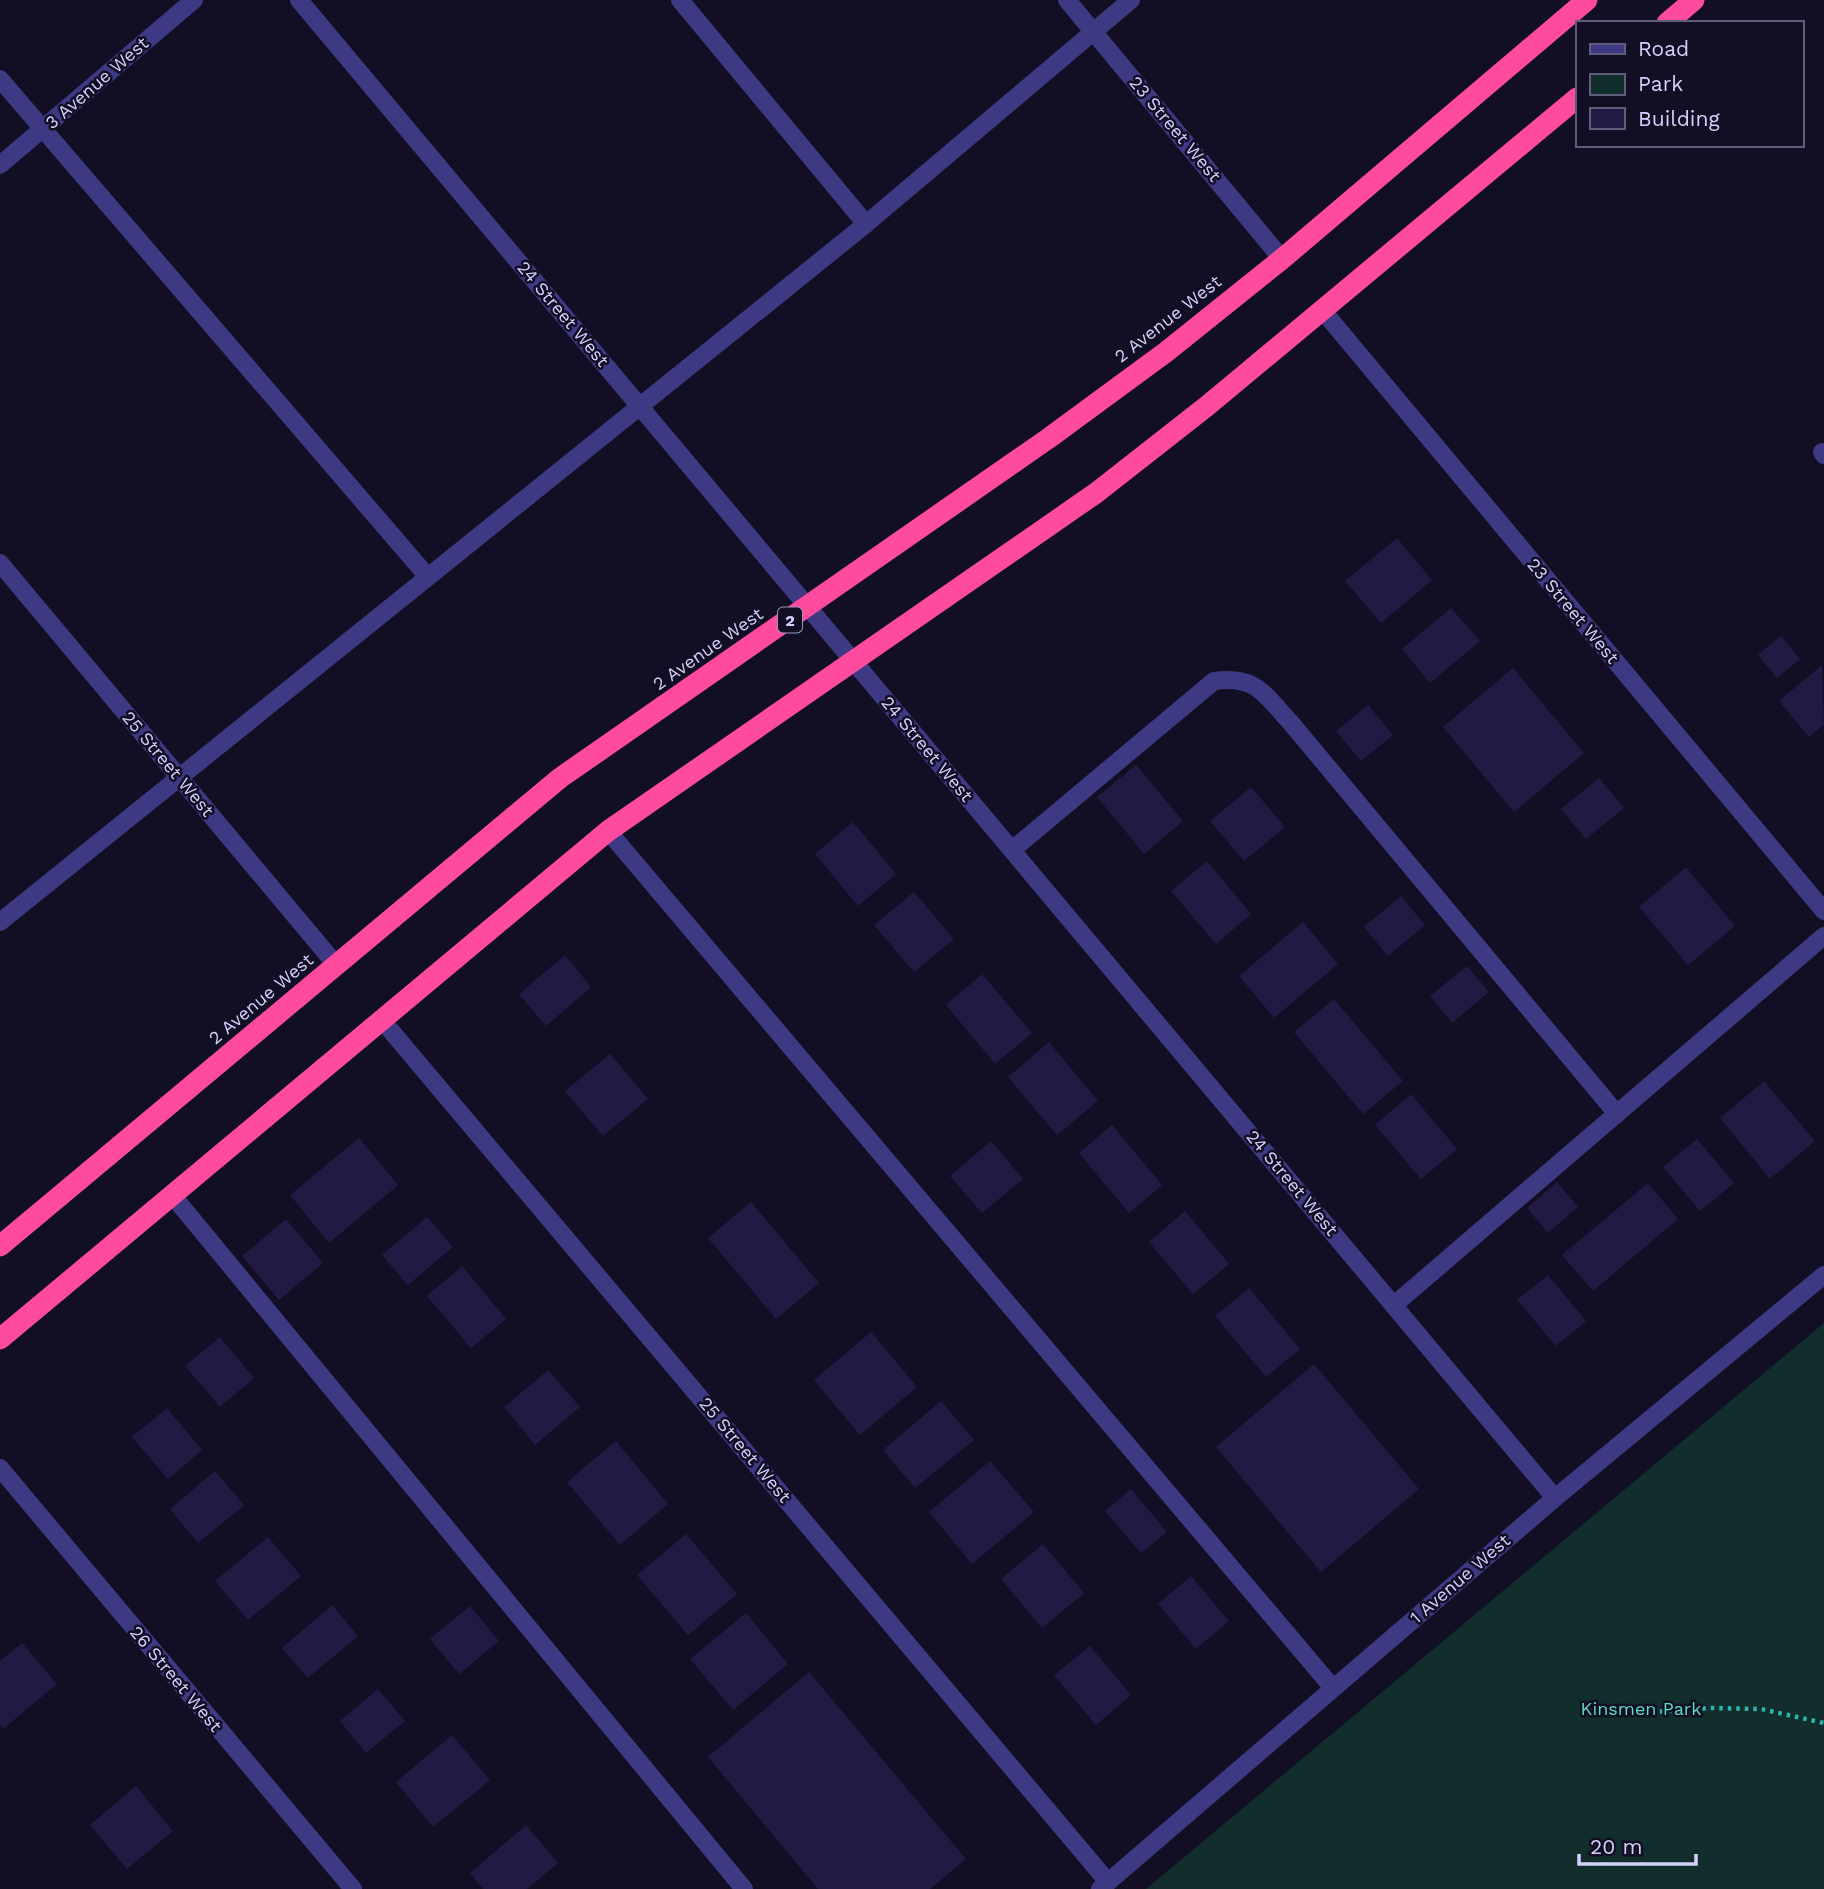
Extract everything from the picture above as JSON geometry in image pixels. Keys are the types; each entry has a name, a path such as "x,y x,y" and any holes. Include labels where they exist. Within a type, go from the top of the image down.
{"highway":[{"name":"2 Avenue West","path":"0,1246 560,778 808,607 1145,368 1282,259 1587,0"},
{"path":"1669,21 1694,0"},
{"path":"0,1339 608,831 1096,493 1323,311 1576,99"}],"street":[{"name":"3 Avenue West","path":"0,165 194,0"},
{"name":"24 Street West","path":"299,0 1555,1498"},
{"path":"680,0 866,224"},
{"name":"23 Street West","path":"1067,0 1282,259"},
{"path":"0,922 178,776 428,578 638,405 866,224 1131,0"},
{"path":"0,79 428,578"},
{"name":"23 Street West","path":"1323,311 1823,906"},
{"name":"25 Street West","path":"0,563 337,966"},
{"path":"1012,850 1214,681 1237,678 1261,690 1292,723 1617,1114"},
{"path":"608,831 1333,1688"},
{"path":"1394,1305 1824,936"},
{"name":"25 Street West","path":"381,1019 1104,1886"},
{"path":"173,1196 744,1889"},
{"name":"1 Avenue West","path":"1104,1886 1555,1498 1824,1275"},
{"name":"26 Street West","path":"0,1468 352,1889"}],"path":[{"path":"1626,1714 1708,1708 1761,1709 1824,1723"}],"green space":[{"name":"Kinsmen Park","path":"1824,1323 1824,1889 1146,1889"}],"building":[{"path":"1397,538 1432,580 1381,623 1345,581"},
{"path":"1451,608 1480,641 1430,683 1402,649"},
{"path":"1781,636 1800,659 1777,678 1758,655"},
{"path":"1822,665 1824,724 1809,737 1779,701"},
{"path":"1513,668 1584,753 1514,812 1443,727"},
{"path":"1368,705 1393,735 1361,761 1336,731"},
{"path":"1136,765 1183,821 1144,854 1097,797"},
{"path":"1599,778 1624,808 1586,839 1561,809"},
{"path":"1251,787 1285,827 1244,861 1210,821"},
{"path":"853,822 896,874 858,906 815,854"},
{"path":"1207,861 1251,914 1216,944 1171,891"},
{"path":"1686,867 1735,926 1688,965 1639,907"},
{"path":"914,892 954,939 914,972 874,925"},
{"path":"1401,896 1425,925 1388,956 1364,927"},
{"path":"1303,922 1338,964 1274,1018 1239,976"},
{"path":"565,955 591,987 546,1026 519,994"},
{"path":"1467,966 1489,992 1452,1023 1430,996"},
{"path":"982,974 1032,1033 995,1064 946,1005"},
{"path":"1334,999 1403,1081 1363,1114 1294,1032"},
{"path":"1049,1042 1098,1101 1057,1135 1008,1077"},
{"path":"610,1054 648,1099 603,1136 565,1091"},
{"path":"1764,1081 1815,1141 1770,1179 1720,1118"},
{"path":"1411,1094 1457,1149 1421,1179 1375,1125"},
{"path":"1112,1125 1162,1185 1129,1213 1079,1153"},
{"path":"359,1138 398,1185 329,1243 290,1195"},
{"path":"1697,1139 1734,1183 1700,1211 1663,1167"},
{"path":"991,1141 1023,1179 982,1213 950,1176"},
{"path":"1557,1182 1578,1207 1548,1233 1527,1208"},
{"path":"1648,1183 1678,1219 1593,1291 1562,1255"},
{"path":"751,1202 819,1283 776,1319 708,1238"},
{"path":"1185,1211 1229,1264 1193,1294 1149,1242"},
{"path":"427,1217 453,1247 408,1285 382,1255"},
{"path":"286,1219 323,1263 279,1300 242,1256"},
{"path":"462,1266 506,1319 471,1348 427,1296"},
{"path":"1548,1275 1586,1321 1556,1346 1517,1300"},
{"path":"1249,1288 1300,1349 1266,1377 1215,1316"},
{"path":"871,1332 917,1387 860,1435 814,1380"},
{"path":"220,1337 254,1378 220,1407 185,1366"},
{"path":"1314,1364 1419,1489 1321,1572 1216,1447"},
{"path":"548,1370 580,1407 535,1445 504,1407"},
{"path":"941,1401 974,1440 915,1488 883,1450"},
{"path":"167,1408 202,1450 168,1479 132,1437"},
{"path":"616,1441 668,1504 620,1545 567,1482"},
{"path":"990,1461 1034,1512 972,1564 929,1512"},
{"path":"215,1471 244,1505 198,1543 170,1509"},
{"path":"1131,1489 1167,1532 1141,1553 1105,1511"},
{"path":"686,1534 737,1594 688,1635 637,1575"},
{"path":"268,1537 301,1576 248,1620 215,1581"},
{"path":"1043,1544 1084,1593 1042,1628 1001,1579"},
{"path":"1191,1576 1229,1621 1196,1649 1158,1604"},
{"path":"332,1605 358,1636 308,1678 282,1648"},
{"path":"470,1606 499,1641 459,1674 430,1639"},
{"path":"746,1613 788,1664 733,1710 690,1659"},
{"path":"22,1643 57,1684 3,1729 0,1725 0,1661"},
{"path":"1090,1646 1131,1695 1096,1725 1054,1675"},
{"path":"809,1672 966,1859 930,1889 818,1889 708,1757"},
{"path":"378,1689 405,1721 366,1753 340,1721"},
{"path":"452,1735 490,1780 433,1827 396,1782"},
{"path":"136,1786 173,1831 127,1869 90,1825"},
{"path":"526,1825 558,1863 527,1889 483,1889 470,1873"}]}
